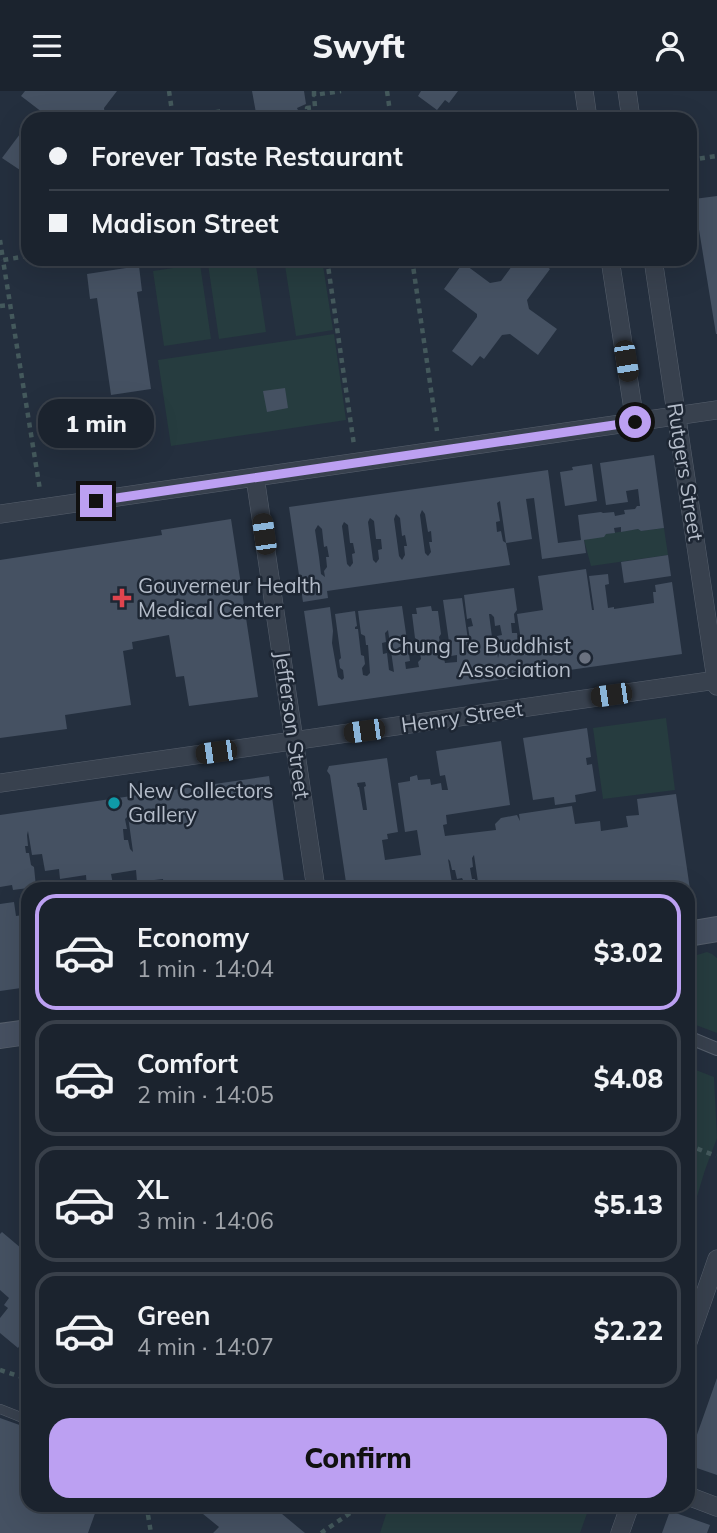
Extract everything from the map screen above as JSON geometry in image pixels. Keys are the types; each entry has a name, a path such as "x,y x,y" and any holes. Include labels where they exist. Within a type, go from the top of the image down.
{"main road":[{"path":"695,933 717,929"},
{"path":"0,1036 21,1033"}],"street":[{"path":"584,91 587,112"},
{"path":"627,91 630,112"},
{"name":"Rutgers Street","path":"611,266 635,422"},
{"name":"Rutgers Street","path":"654,266 717,682"},
{"path":"0,515 717,410"},
{"name":"Jefferson Street","path":"255,477 315,882"},
{"name":"Henry Street","path":"0,783 717,682"},
{"path":"695,1040 717,1049"},
{"path":"695,1322 717,1259"},
{"path":"695,1499 717,1507"},
{"path":"620,1533 628,1512"}],"lane":[{"path":"0,1409 21,1417"}],"path":[{"path":"169,91 172,112"},
{"path":"307,112 307,108 315,107 314,93 341,91"},
{"path":"387,91 390,112"},
{"path":"697,159 717,156"},
{"path":"0,240 43,508"},
{"path":"3,260 21,257"},
{"path":"328,266 356,463"},
{"path":"413,266 440,450"},
{"path":"0,306 10,305"},
{"path":"695,1147 716,1156"},
{"path":"0,1370 21,1378"},
{"path":"148,1512 151,1533"},
{"path":"321,1533 352,1512"}],"green space":[{"path":"200,266 211,339 164,346 153,271"},
{"path":"208,266 256,266 266,332 219,339"},
{"path":"285,266 323,266 333,330 296,336"},
{"path":"334,334 346,420 171,446 158,360"},
{"path":"664,528 668,555 591,566 584,540 638,529 641,531"},
{"path":"666,718 675,790 603,799 593,728"},
{"path":"707,952 717,958 717,1033 695,1025 697,955"},
{"path":"695,1070 714,1077 717,1138 695,1203"},
{"path":"387,1512 588,1512 580,1533 380,1533"}],"building":[{"path":"25,91 117,91 104,108 105,112 42,112 21,96"},
{"path":"252,91 304,91 306,104 297,108 299,112 256,112"},
{"path":"421,91 458,91 449,103 445,100 437,110 418,96"},
{"path":"21,133 20,170 2,158"},
{"path":"717,196 717,334 697,217 697,199"},
{"path":"139,266 142,291 137,292 151,389 111,395 97,298 90,299 87,274"},
{"path":"461,266 467,266 490,283 501,281 512,266 546,266 550,269 527,300 529,309 557,329 538,355 510,334 502,335 484,359 480,356 472,366 452,351 477,314 444,289"},
{"path":"285,388 288,408 267,412 263,391"},
{"path":"654,455 664,528 621,532 621,527 614,528 615,533 584,540 586,553 542,559 534,498 526,499 532,539 506,543 510,565 327,591 328,598 303,602 289,507 548,470 558,543 581,540 578,515 614,512 615,516 625,514 624,510 640,506 638,489 626,491 628,502 606,505 600,463","holes":["500,501 506,543 501,531 497,532 496,522 500,521 497,503","422,510 428,532 431,531 432,542 429,542 431,552 428,556 425,553 420,515","396,514 400,518 402,536 405,535 407,546 404,546 405,555 402,560 399,556 394,519","370,518 374,521 376,539 381,539 382,549 378,550 379,559 376,563 373,560 368,522","344,522 348,525 350,543 353,543 355,553 352,554 353,563 350,567 347,564 342,526","318,525 322,529 324,547 327,546 329,557 326,557 325,577 321,574 315,530"]},
{"path":"592,464 597,501 565,506 560,472"},
{"name":"Gouverneur Health Medical Center","path":"231,519 258,697 189,706 184,676 176,677 169,635 132,642 133,649 123,651 131,705 65,715 67,729 0,738 0,560 162,535 161,530"},
{"path":"668,555 671,576 624,583 621,562"},
{"path":"586,569 592,610 589,576 608,574 609,584 605,585 608,608 614,609 654,603 655,585 672,582 682,654 318,706 304,611 330,607 332,643 338,677 342,680 344,678 340,668 335,614 355,611 355,629 358,629 361,655 364,656 365,664 362,668 363,675 367,676 370,673 368,645 365,636 361,634 358,611 402,606 410,661 405,662 406,669 419,667 418,662 421,659 412,614 417,614 416,608 431,606 432,611 438,611 441,634 439,637 445,663 457,662 457,655 451,656 443,600 462,598 470,640 468,627 473,626 471,618 467,619 464,595 514,588 517,610 514,614 515,623 511,623 512,633 517,633 519,651 523,654 517,614 543,610 538,576","holes":["489,614 494,617 495,626 500,625 502,635 497,636 498,658","388,630 394,672 389,670 387,653 383,654 382,643 386,642 385,633"]},
{"path":"587,728 591,757 586,758 587,765 592,764 596,791 575,795 576,802 555,805 554,797 533,800 523,738"},
{"path":"501,741 510,805 446,815 447,824 443,825 445,836 496,830 495,824 501,818 517,815 520,821 519,814 572,806 575,824 600,821 601,831 628,827 626,816 639,815 637,799 676,794 689,882 478,882 474,855 473,867 470,868 475,882 453,882 463,880 457,879 448,859 452,882 346,882 330,775 327,771 329,766 387,758 398,832 387,834 388,839 382,840 385,860 421,855 417,830 405,832 398,783 410,781 410,777 417,775 418,780 430,779 431,785 441,783 442,790 448,790 445,775 440,776 436,751","holes":["365,782 367,810 363,810 357,783"]},
{"path":"269,776 284,882 163,882 163,879 137,882 136,870 111,874 113,882 87,882 86,875 60,879 59,869 45,871 42,854 32,855 28,831 26,853 29,853 31,865 34,867 36,882 21,882 21,889 13,890 12,885 0,887 0,815","holes":["128,816 133,852 128,840 124,840 123,829 127,829 125,819"]},
{"path":"14,902 16,916 21,915 21,988 0,991 0,904"},
{"path":"2,1232 21,1248 21,1344 18,1348 0,1333 0,1318 8,1308 4,1305 9,1298 0,1290"},
{"path":"717,1378 717,1475 695,1467 695,1440"},
{"path":"0,1418 21,1426 21,1512 96,1512 88,1533 0,1533"},
{"path":"201,1512 280,1512 305,1533 213,1533 219,1527"},
{"path":"670,1512 710,1525 707,1533 662,1533"}],"place":[{"name":"Gouverneur Health Medical Center","path":"122,598"},
{"name":"Chung Te Buddhist Association","path":"585,658"},
{"name":"New Collectors Gallery","path":"114,803"}],"route":[{"path":"96,501 635,422"}]}
